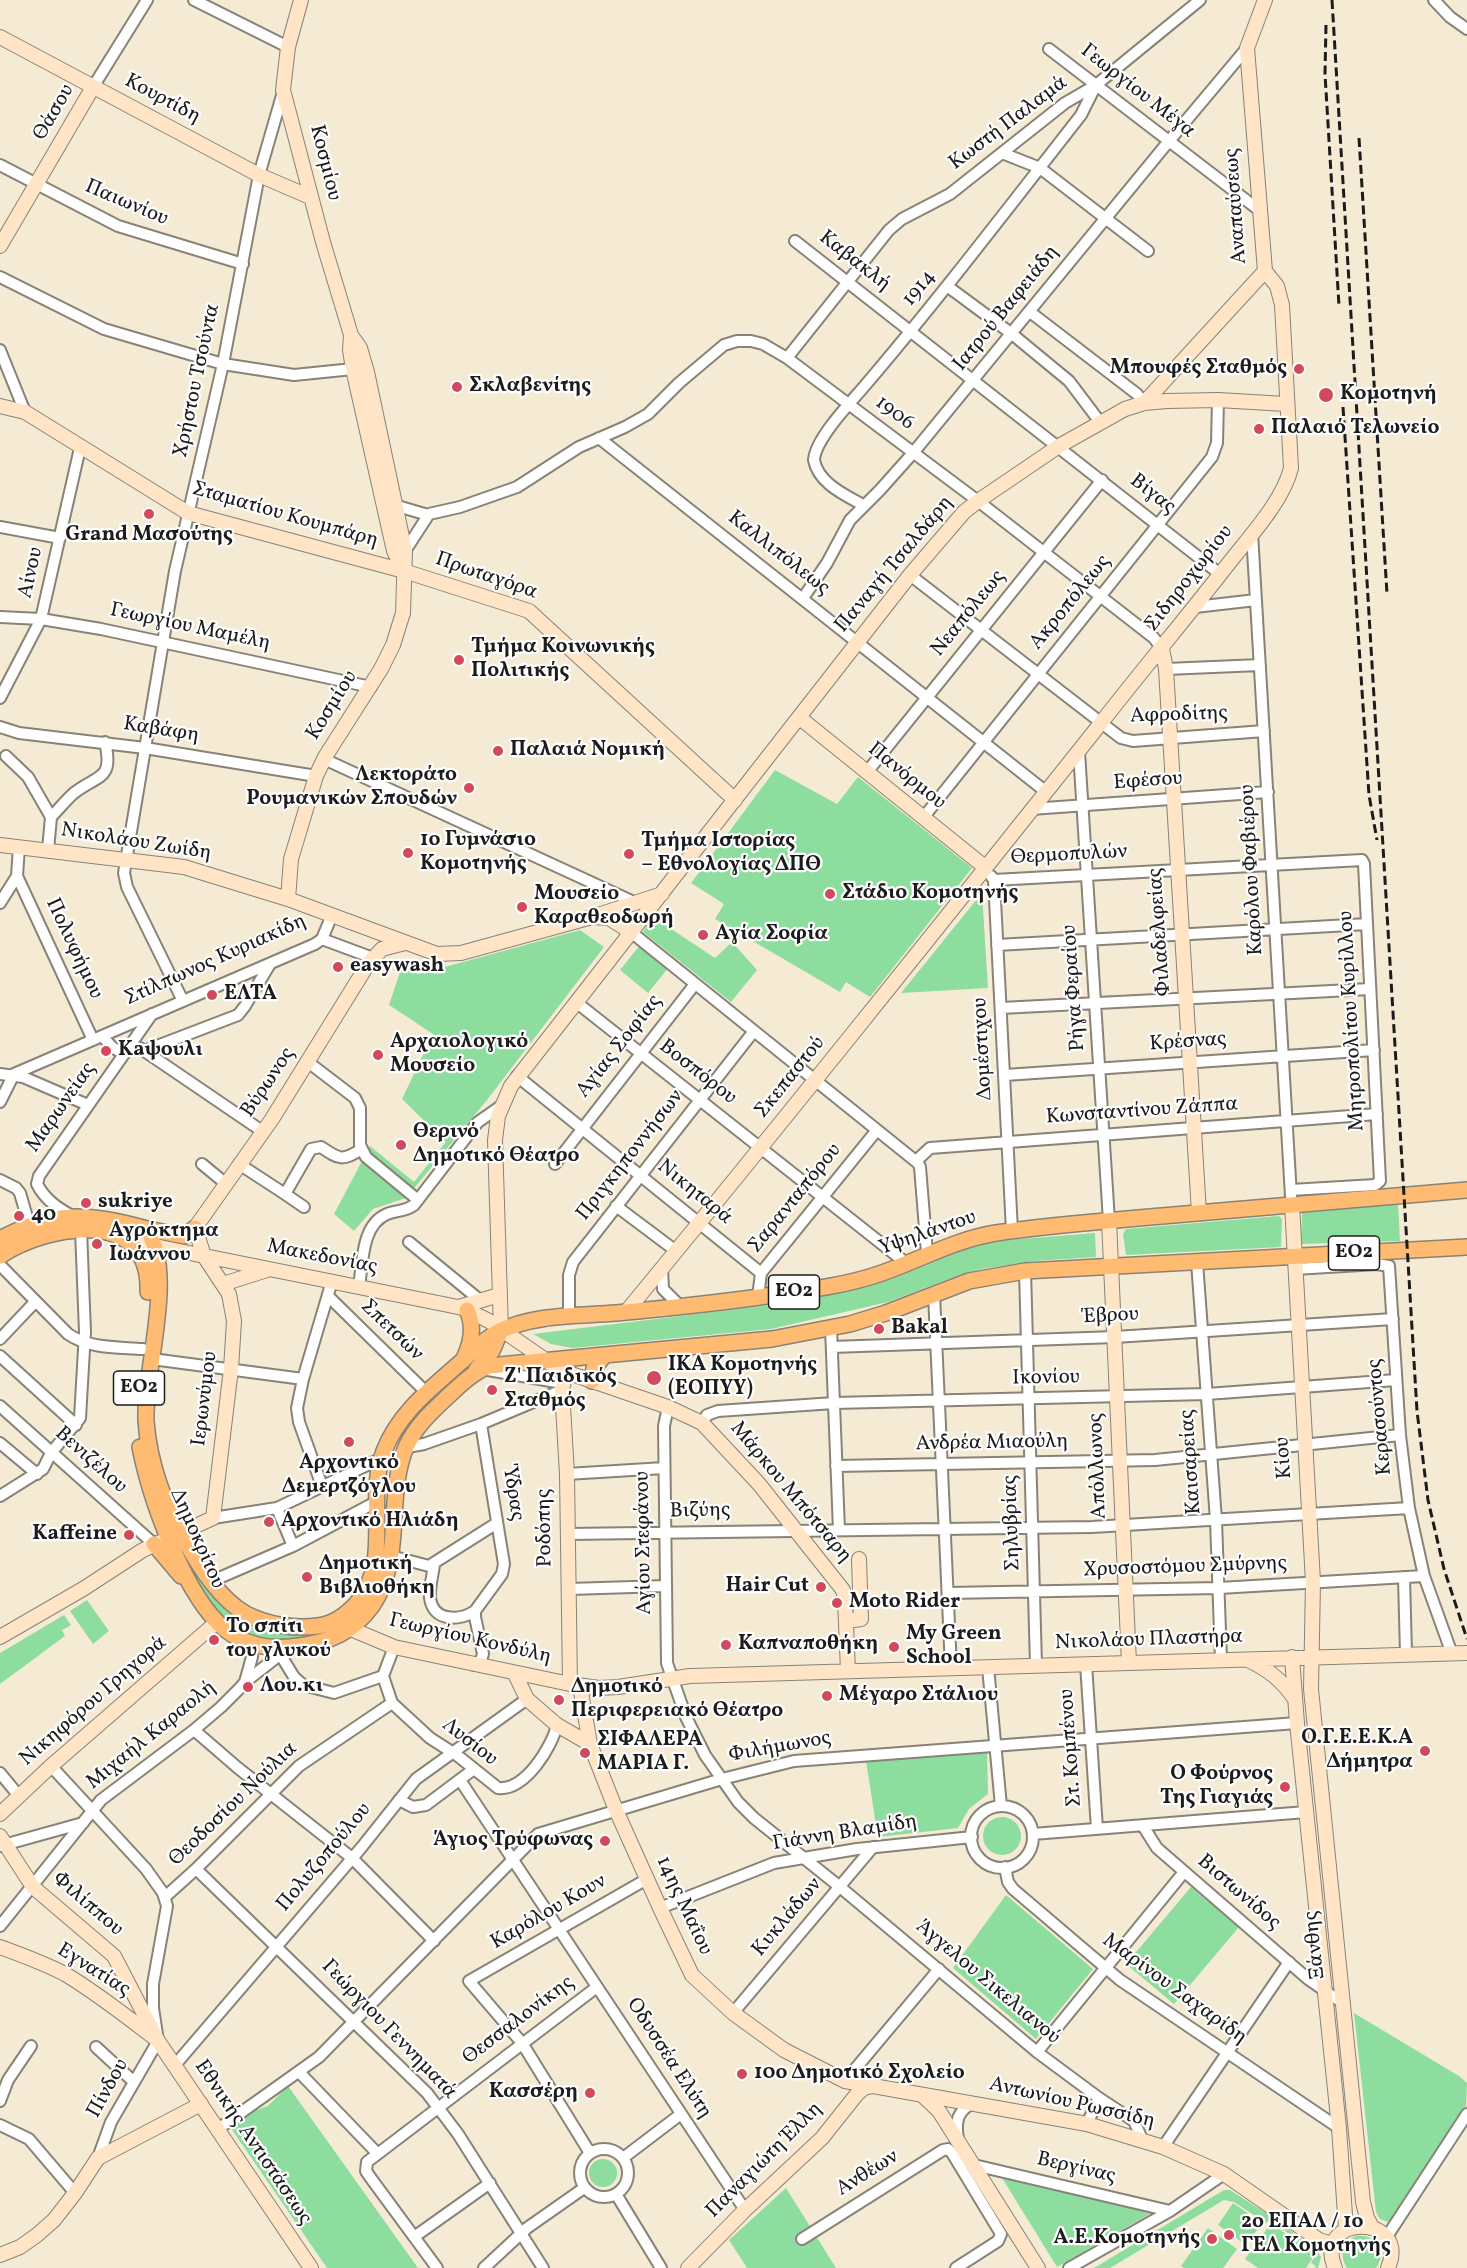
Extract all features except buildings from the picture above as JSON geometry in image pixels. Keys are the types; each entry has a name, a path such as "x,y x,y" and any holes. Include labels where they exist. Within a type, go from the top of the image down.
{"main road":[{"name":"Υψηλάντου","path":"501,1330 531,1321 758,1297 850,1282 873,1276 927,1253 970,1239 1012,1231 1199,1213 1291,1198 1408,1195 1467,1190"},
{"path":"0,1239 29,1224 52,1219 100,1230 130,1241"},
{"path":"0,1256 27,1241 78,1224 110,1219 184,1236 195,1228"},
{"name":"ΕΟ2","path":"147,1229 155,1247"},
{"name":"Δημοκρίτου","path":"130,1241 142,1255 148,1276 147,1354"},
{"name":"Δημοκρίτου","path":"155,1247 158,1293 138,1407 140,1448 155,1501 175,1535 212,1581 238,1608 264,1621 293,1626 346,1623"},
{"name":"ΕΟ2","path":"477,1372 498,1364 772,1339 831,1329 886,1313 969,1281 1025,1271 1197,1262 1295,1263 1413,1250 1467,1247"},
{"path":"463,1309 471,1322 472,1336 463,1360"},
{"name":"Δημοκρίτου","path":"175,1535 196,1594 226,1631 251,1644 282,1651 324,1642 346,1623 367,1612 379,1594 391,1556 399,1476 407,1447 426,1417 477,1372 501,1330"},
{"name":"Δημοκρίτου","path":"346,1623 373,1573 377,1547 376,1503 381,1458 400,1421 481,1343 501,1330"},
{"path":"592,1381 594,1368 604,1356"},
{"path":"154,1544 196,1594"}],"street":[{"name":"Θάσου","path":"0,246 147,0"},
{"path":"194,0 288,47"},
{"name":"Κοσμίου","path":"288,898 291,859 316,776 324,759 371,687 390,650 401,623 405,597 405,551 367,372 360,348 351,335 310,197 284,90 288,47 301,0"},
{"name":"Κωστή Παλαμά","path":"788,358 889,230 902,219 950,194 1065,103 1096,85 1200,0"},
{"name":"Αναπαύσεως","path":"1144,403 1265,271 1258,210 1247,48 1266,0"},
{"path":"1434,0 1450,17 1467,29"},
{"name":"Κουρτίδη","path":"1,36 259,175 310,197"},
{"name":"Ιατρού Βαφειάδη","path":"803,598 827,563 846,526 913,453 1247,48"},
{"name":"Γεωργίου Μέγα","path":"1049,49 1258,210"},
{"name":"1914","path":"863,506 832,486 817,470 814,460 818,446 849,404 911,331 1081,115 1096,85"},
{"name":"Χρήστου Τσούντα","path":"183,1001 128,886 124,873 162,642 188,513 223,364 259,175 284,90"},
{"path":"1002,153 1040,168 1148,250"},
{"name":"Παιωνίου","path":"0,165 118,226 243,264"},
{"name":"Καβακλή","path":"795,241 1059,446"},
{"name":"Σιδηροχωρίου","path":"990,874 1031,810 1195,607 1252,533 1288,480 1291,468 1282,305 1277,286 1265,271"},
{"path":"0,277 104,329 223,364 294,375 353,369"},
{"path":"947,286 1012,334 1069,381 1100,422"},
{"path":"1030,312 1137,394 1144,403"},
{"name":"Κοσμίου","path":"351,335 350,350 353,369 394,551 404,572"},
{"name":"1906","path":"428,515 460,507 517,486 561,458 648,414 679,383 724,345 737,341 763,344 788,358 978,501 1154,638 1162,649"},
{"path":"0,350 25,412"},
{"name":"Παναγή Τσαλδάρη","path":"501,1330 496,1124 501,1106 517,1076 910,575 964,512 978,501 1059,446 1125,409 1144,403 1218,400 1286,404"},
{"name":"Ακροπόλεως","path":"923,818 1101,597 1215,450 1218,440 1218,400"},
{"name":"Σταματίου Κουμπάρη","path":"0,406 25,412 188,513 404,572"},
{"name":"Καλλιπόλεως","path":"599,438 1046,791"},
{"name":"Βίγας","path":"1059,446 1220,574"},
{"name":"Αίνου","path":"0,698 41,618 80,448"},
{"name":"Νεαπόλεως","path":"867,772 1102,480"},
{"path":"394,505 428,515 405,551"},
{"path":"0,527 60,538"},
{"name":"Καρόλου Φαβιέρου","path":"1252,533 1269,792 1291,1198"},
{"name":"Πρωταγόρα","path":"404,572 534,614 735,800"},
{"name":"Αφροδίτης","path":"910,575 1121,738 1127,740 1170,738 1264,731"},
{"path":"1195,607 1256,600"},
{"name":"Γεωργίου Μαμέλη","path":"0,617 41,618 371,687"},
{"name":"Φιλαδελφείας","path":"1162,649 1166,669 1199,1213"},
{"path":"1166,669 1260,665"},
{"name":"Πανόρμου","path":"800,718 990,874"},
{"name":"Καβάφη","path":"0,727 19,733 145,747 316,776"},
{"path":"51,817 74,793 102,776 108,758 105,742"},
{"name":"Ρήγα Φεραίου","path":"1079,752 1109,1221"},
{"path":"6,756 28,777 51,817 48,850"},
{"path":"324,759 636,903"},
{"name":"Εφέσου","path":"1031,810 1269,792"},
{"name":"Νικολάου Ζωίδη","path":"0,845 184,867 288,898 332,915"},
{"path":"0,903 17,876 20,847"},
{"name":"Θερμοπυλών","path":"990,874 1087,874 1362,860"},
{"name":"Μητροπολίτου Κυρίλλου","path":"1291,1198 1375,1185 1380,1181 1362,860"},
{"name":"Δομέστιχου","path":"990,874 998,945 1012,1231"},
{"name":"Σκεπαστού","path":"626,1312 816,1080 990,874"},
{"name":"Πολυφήμου","path":"17,876 97,1038 124,1054"},
{"name":"Στίλπωνος Κυριακίδη","path":"14,1074 315,944 322,939 332,915 431,953 452,954 592,917 662,894"},
{"path":"592,917 609,918 631,932 916,1161 920,1167 927,1253"},
{"path":"998,945 1367,924"},
{"path":"322,939 373,958"},
{"name":"Βύρωνος","path":"195,1228 308,1062 373,958 386,947 405,943"},
{"path":"144,1051 238,1015 246,1006 270,964"},
{"name":"Αγίας Σοφίας","path":"555,1164 695,984"},
{"path":"1001,1008 1370,989"},
{"name":"Βοσπόρου","path":"576,1002 906,1263"},
{"name":"Μαρωνείας","path":"78,1224 50,1202 37,1184 43,1167 152,1014"},
{"name":"Πριγκηποννήσων","path":"569,1317 570,1268 754,1031"},
{"path":"132,1043 262,1131"},
{"name":"Κρέσνας","path":"1005,1075 1374,1050"},
{"path":"308,1062 358,1101 362,1149 369,1159 418,1200"},
{"path":"0,1074 14,1074 88,1105"},
{"path":"0,1102 14,1074"},
{"name":"Νικηταρά","path":"517,1076 761,1273"},
{"path":"359,1286 367,1237 374,1224 387,1214 409,1209 478,1122 501,1106"},
{"name":"Κωνσταντίνου Ζάππα","path":"916,1161 930,1148 1377,1114"},
{"name":"Σαρανταπόρου","path":"758,1297 761,1273 877,1130"},
{"path":"285,1194 311,1149 321,1147 337,1158 344,1158 362,1149"},
{"path":"202,1164 225,1183"},
{"path":"239,1164 304,1207"},
{"path":"1,1181 16,1188 20,1193 31,1236 27,1241"},
{"path":"20,1193 37,1184"},
{"name":"Κίου","path":"1291,1198 1314,1582 1313,1656"},
{"path":"616,1206 676,1251"},
{"name":"Απόλλωνος","path":"1109,1221 1129,1663"},
{"path":"0,1496 46,1466 51,1452 75,1425 81,1413 84,1343 78,1224"},
{"name":"Ιερωνύμου","path":"195,1228 204,1257 229,1294 235,1335 213,1518"},
{"name":"Μακεδονίας","path":"130,1241 463,1309 501,1330"},
{"path":"409,1242 481,1301"},
{"name":"Καισαρείας","path":"1197,1262 1216,1520 1221,1660"},
{"name":"Κερασούντος","path":"1295,1263 1385,1264 1390,1268 1400,1435 1409,1508 1424,1576 1452,1654"},
{"path":"0,1265 68,1334 84,1343 231,1369 303,1379"},
{"path":"662,1269 663,1289 680,1306"},
{"path":"223,1284 267,1270"},
{"name":"Σηλυβρίας","path":"1025,1271 1036,1665"},
{"path":"322,1486 298,1414 297,1404 332,1281"},
{"path":"934,1294 951,1668"},
{"path":"463,1309 499,1295"},
{"name":"Σπετσών","path":"328,1296 427,1393"},
{"path":"0,1339 35,1302"},
{"name":"Έβρου","path":"832,1347 1115,1337 1393,1319"},
{"path":"831,1329 839,1530"},
{"name":"Μάρκου Μπότσαρη","path":"501,1330 544,1360 564,1382 592,1381 668,1407 702,1423 759,1484 843,1590 848,1671"},
{"path":"0,1356 75,1425"},
{"path":"477,1372 564,1382"},
{"name":"Ικονίου","path":"702,1423 707,1415 718,1411 834,1402 1207,1394 1396,1380"},
{"path":"407,1447 424,1444 481,1424 564,1382"},
{"name":"Ροδόπης","path":"564,1382 568,1589 575,1685 590,1744"},
{"name":"Βενιζέλου","path":"0,1406 154,1544"},
{"name":"Αγίου Στεφάνου","path":"668,1407 664,1423 666,1659 670,1678 698,1742 722,1779"},
{"name":"Ύδρας","path":"475,1611 503,1571 504,1564 481,1424"},
{"name":"Ανδρέα Μιαούλη","path":"836,1466 1120,1461 1212,1455 1400,1435"},
{"path":"0,1443 37,1474"},
{"path":"0,1637 83,1590 154,1544 213,1518 277,1508 381,1458"},
{"path":"567,1474 664,1468"},
{"path":"212,1581 293,1546 376,1503"},
{"path":"277,1508 293,1546"},
{"name":"Βιζύης","path":"568,1534 1032,1528 1123,1525 1409,1508"},
{"path":"391,1556 429,1566 497,1523"},
{"path":"846,1621 861,1619 859,1559"},
{"path":"434,1564 430,1599 438,1612 454,1619 463,1618 475,1611"},
{"name":"Χρυσοστόμου Σμύρνης","path":"948,1593 1219,1588 1424,1576"},
{"path":"1404,1577 1406,1654"},
{"path":"568,1589 665,1586"},
{"path":"474,1665 481,1660 483,1654 475,1611"},
{"name":"Νικηφόρου Γρηγορά","path":"0,1814 217,1622"},
{"name":"Γεωργίου Κονδύλη","path":"346,1623 394,1647 515,1674 599,1688 670,1678 848,1671"},
{"name":"Μιχαήλ Καραολή","path":"0,1926 88,1816 109,1794 222,1707 245,1682 252,1657 251,1644"},
{"path":"245,1682 282,1651 294,1677 303,1685 334,1693 383,1676 394,1647"},
{"name":"Νικολάου Πλαστήρα","path":"848,1671 1467,1653"},
{"name":"Ξάνθης","path":"1313,1656 1311,1689 1363,2202 1372,2227"},
{"name":"Ξάνθης","path":"1292,1658 1339,2128 1346,2229"},
{"path":"1246,1659 1273,1673 1295,1699"},
{"name":"Στ. Κομπένου","path":"1086,1664 1097,1829"},
{"path":"988,1667 1001,1806"},
{"path":"515,1674 527,1699 557,1725 590,1744"},
{"name":"Λυσίου","path":"383,1676 392,1703 430,1738 453,1752 498,1788 508,1788 534,1771 555,1734 557,1725"},
{"name":"Πολυζοπούλου","path":"175,2065 352,1858 416,1779 527,1699"},
{"name":"Θεοδοσίου Νούλια","path":"165,1897 271,1793 313,1756 392,1703"},
{"name":"Φιλήμωνος","path":"218,2129 319,2057 538,1834 722,1779 794,1761 1297,1723"},
{"path":"194,1730 238,1768 352,1858 434,1941"},
{"name":"14ης Μαΐου","path":"590,1744 616,1810 692,1976 733,2013 784,2050 845,2081 918,2093"},
{"path":"50,1768 88,1816 146,1869 165,1897 166,1914 152,1996 158,2041"},
{"path":"399,1800 413,1807 422,1806 474,1769"},
{"path":"0,1773 19,1796"},
{"name":"Άγγελου Σικελιανού","path":"722,1779 746,1811 1037,2052 1134,2121 1142,2139"},
{"name":"Οδυσσέα Ελύτη","path":"460,1780 744,2210"},
{"path":"1001,1806 1012,1808 1022,1814 1033,1834 1026,1857 1020,1862 1005,1867 994,1866 980,1858 974,1849 972,1837 974,1825 982,1814 1001,1806"},
{"path":"1033,1834 1306,1812"},
{"name":"Μιχαήλ Καραολή","path":"2,1842 88,1816"},
{"name":"Βιστωνίδος","path":"1143,1826 1154,1845 1289,1962 1344,2004"},
{"name":"Γιάννη Βλαμίδη","path":"660,1908 768,1865 804,1857 873,1847 972,1837"},
{"name":"Φιλίππου","path":"2,1842 33,1887 114,1956 158,2041"},
{"name":"Κυκλάδων","path":"733,2013 873,1847"},
{"name":"Μαρίνου Σαχαρίδη","path":"1005,1867 1008,1882 1013,1889 1125,1983 1339,2128"},
{"name":"Γεώργιου Γεννηματά","path":"196,1869 418,2083 439,2106 543,2268"},
{"path":"1037,2052 1185,1872"},
{"name":"Καρόλου Κουν","path":"522,2043 470,1981 647,1879"},
{"name":"Εγνατίας","path":"0,1947 65,1975 113,2006 158,2041"},
{"path":"1163,2147 1289,1962"},
{"path":"839,2117 845,2081 939,1969"},
{"name":"Θεσσαλονίκης","path":"377,2153 597,1987"},
{"name":"Εθνικής Αντιστάσεως","path":"158,2041 311,2268"},
{"name":"Πίνδου","path":"98,2158 111,2122 158,2041"},
{"path":"522,2043 590,2152"},
{"path":"0,2100 8,2080 31,2046"},
{"path":"96,2047 134,2082"},
{"path":"299,2072 377,2153 367,2162 366,2170 436,2268"},
{"name":"Παναγιώτη Έλλη","path":"688,2268 744,2210 822,2138 857,2094 864,2088 872,2086"},
{"path":"918,2093 935,2105 957,2149 983,2192 1038,2268"},
{"name":"Αντωνίου Ρωσσίδη","path":"918,2093 1087,2124 1142,2139 1224,2174 1319,2240 1334,2245"},
{"path":"1087,2124 1099,2098"},
{"path":"956,2268 1000,2240 1001,2234 974,2165 957,2149 958,2116 966,2106 975,2103"},
{"path":"0,2255 20,2247 54,2220 98,2158 201,2104"},
{"path":"622,2158 681,2114"},
{"path":"1386,2238 1467,2114"},
{"path":"0,2125 30,2140 75,2193"},
{"path":"606,2149 617,2153 622,2158 627,2166 627,2178 622,2189 616,2194 601,2197 584,2188 580,2179 580,2167 590,2152 606,2149"},
{"name":"Ανθέων","path":"802,2239 942,2150 957,2149"},
{"name":"Βεργίνας","path":"974,2165 1170,2211"},
{"path":"1069,2268 1170,2211 1224,2174"},
{"path":"414,2237 490,2183"},
{"path":"484,2268 522,2233 584,2188"},
{"path":"616,2194 661,2268"},
{"path":"1334,2267 1332,2255 1339,2236 1346,2229 1360,2225 1380,2231 1386,2238 1391,2252 1388,2268"}],"green space":[{"name":"Στάδιο Κομοτηνής","path":"775,770 837,804 858,777 972,868 870,997 846,982 840,992 715,919 724,904 691,883"},
{"path":"982,893 988,988 901,993"},
{"path":"653,917 715,958 732,942 757,970 731,1002 643,932"},
{"path":"580,930 604,947 487,1100 406,1198 373,1209 354,1231 334,1214 370,1146 414,1182 446,1142 402,1099 433,1034 389,1005 402,966 419,974"},
{"path":"640,945 669,967 648,993 620,970"},
{"path":"1398,1204 1400,1241 1301,1244 1302,1213"},
{"path":"1279,1216 1282,1219 1281,1247 1126,1255 1123,1234 1126,1229"},
{"path":"1095,1233 1096,1257 1034,1261 982,1269 959,1275 888,1302 771,1329 572,1348 551,1344 533,1334 795,1302 887,1281 972,1247 1008,1240"},
{"path":"191,1567 228,1610 251,1626 278,1634 315,1635 299,1639 271,1640 246,1633 234,1626 212,1604 202,1591"},
{"path":"87,1600 109,1631 93,1644 70,1611"},
{"path":"64,1615 71,1625 62,1630 65,1636 0,1684 0,1653"},
{"path":"987,1751 988,1794 969,1809 958,1828 878,1837 866,1761"},
{"path":"1002,1817 1016,1822 1021,1836 1016,1850 1002,1855 988,1850 983,1836 988,1822"},
{"path":"1191,1887 1239,1927 1174,2004 1126,1964"},
{"path":"1006,1895 1093,1969 1036,2039 953,1968"},
{"path":"1354,2013 1467,2083 1466,2106 1393,2219 1388,2222 1380,2219 1376,2212"},
{"path":"288,2086 418,2268 327,2268 226,2121 268,2106"},
{"path":"603,2159 613,2163 617,2173 613,2183 603,2187 593,2183 589,2173 593,2163"},
{"path":"999,2173 1153,2212 1057,2267"},
{"path":"786,2188 836,2268 747,2268 729,2240"},
{"path":"1224,2190 1230,2190 1272,2217 1266,2223 1234,2202 1224,2200 1110,2268 1094,2268"},
{"path":"1233,2203 1262,2223 1246,2245 1218,2225"},
{"path":"1277,2220 1317,2251 1321,2257 1318,2268 1311,2263 1316,2254 1276,2224"},
{"path":"1271,2223 1315,2255 1306,2268 1258,2268 1245,2259"},
{"name":"Α.Ε.Κομοτηνής","path":"1208,2228 1237,2249 1223,2268 1184,2268 1181,2266"},
{"path":"1356,2236 1369,2237 1378,2245 1381,2256 1376,2268 1347,2268 1343,2258 1343,2249"}],"railway":[{"path":"1332,0 1417,1411 1428,1500 1444,1569 1467,1639"},
{"path":"1326,25 1325,74 1339,306"},
{"path":"1359,138 1387,594"},
{"path":"1343,407 1369,795 1377,840"}],"place":[{"name":"Μπουφές Σταθμός","path":"1299,369"},
{"name":"Σκλαβενίτης","path":"457,387"},
{"name":"Κομοτηνή","path":"1326,395"},
{"name":"Παλαιό Τελωνείο","path":"1259,429"},
{"name":"Grand Μασούτης","path":"149,514"},
{"name":"Τμήμα Κοινωνικής Πολιτικής","path":"459,660"},
{"name":"Παλαιά Νομική","path":"498,751"},
{"name":"Λεκτοράτο Ρουμανικών Σπουδών","path":"469,788"},
{"name":"1ο Γυμνάσιο Κομοτηνής","path":"408,853"},
{"name":"Τμήμα Ιστορίας – Εθνολογίας ΔΠΘ","path":"629,854"},
{"name":"Στάδιο Κομοτηνής","path":"830,894"},
{"name":"Μουσείο Καραθεοδωρή","path":"522,907"},
{"name":"Αγία Σοφία","path":"703,935"},
{"name":"easywash","path":"338,967"},
{"name":"ΕΛΤΑ","path":"212,995"},
{"name":"Kaψουλι","path":"106,1051"},
{"name":"Αρχαιολογικό Μουσείο","path":"378,1055"},
{"name":"Θερινό Δημοτικό Θέατρο","path":"401,1145"},
{"name":"sukriye","path":"86,1203"},
{"name":"40","path":"19,1216"},
{"name":"Αγρόκτημα Ιωάννου","path":"97,1244"},
{"name":"Bakal","path":"879,1329"},
{"name":"ΙΚΑ Κομοτηνής (ΕΟΠΥΥ)","path":"654,1378"},
{"name":"Ζ' Παιδικός Σταθμός","path":"492,1390"},
{"name":"Αρχοντικό Δεμερτζόγλου","path":"349,1442"},
{"name":"Αρχοντικό Ηλιάδη","path":"269,1522"},
{"name":"Kaffeine","path":"129,1535"},
{"name":"Δημοτική Βιβλιοθήκη","path":"307,1577"},
{"name":"Hair Cut","path":"821,1587"},
{"name":"Moto Rider","path":"837,1603"},
{"name":"Το σπίτι του γλυκού","path":"214,1640"},
{"name":"Καπναποθήκη","path":"726,1645"},
{"name":"My Green School","path":"894,1647"},
{"name":"Λου.κι","path":"248,1687"},
{"name":"Μέγαρο Στάλιου","path":"827,1696"},
{"name":"Δημοτικό Περιφερειακό Θέατρο","path":"559,1700"},
{"name":"Ο.Γ.Ε.Ε.Κ.Α Δήμητρα","path":"1425,1751"},
{"name":"ΣΙΦΑΛΕΡΑ ΜΑΡΙΑ Γ.","path":"585,1753"},
{"name":"Ο Φούρνος Της Γιαγιάς","path":"1285,1787"},
{"name":"Άγιος Τρύφωνας","path":"605,1841"},
{"name":"10ο Δημοτικό Σχολείο","path":"742,2074"},
{"name":"Κασσέρη","path":"590,2093"},
{"name":"2ο ΕΠΑΛ / 1ο ΓΕΛ Κομοτηνής","path":"1229,2235"},
{"name":"Α.Ε.Κομοτηνής","path":"1212,2239"}]}
